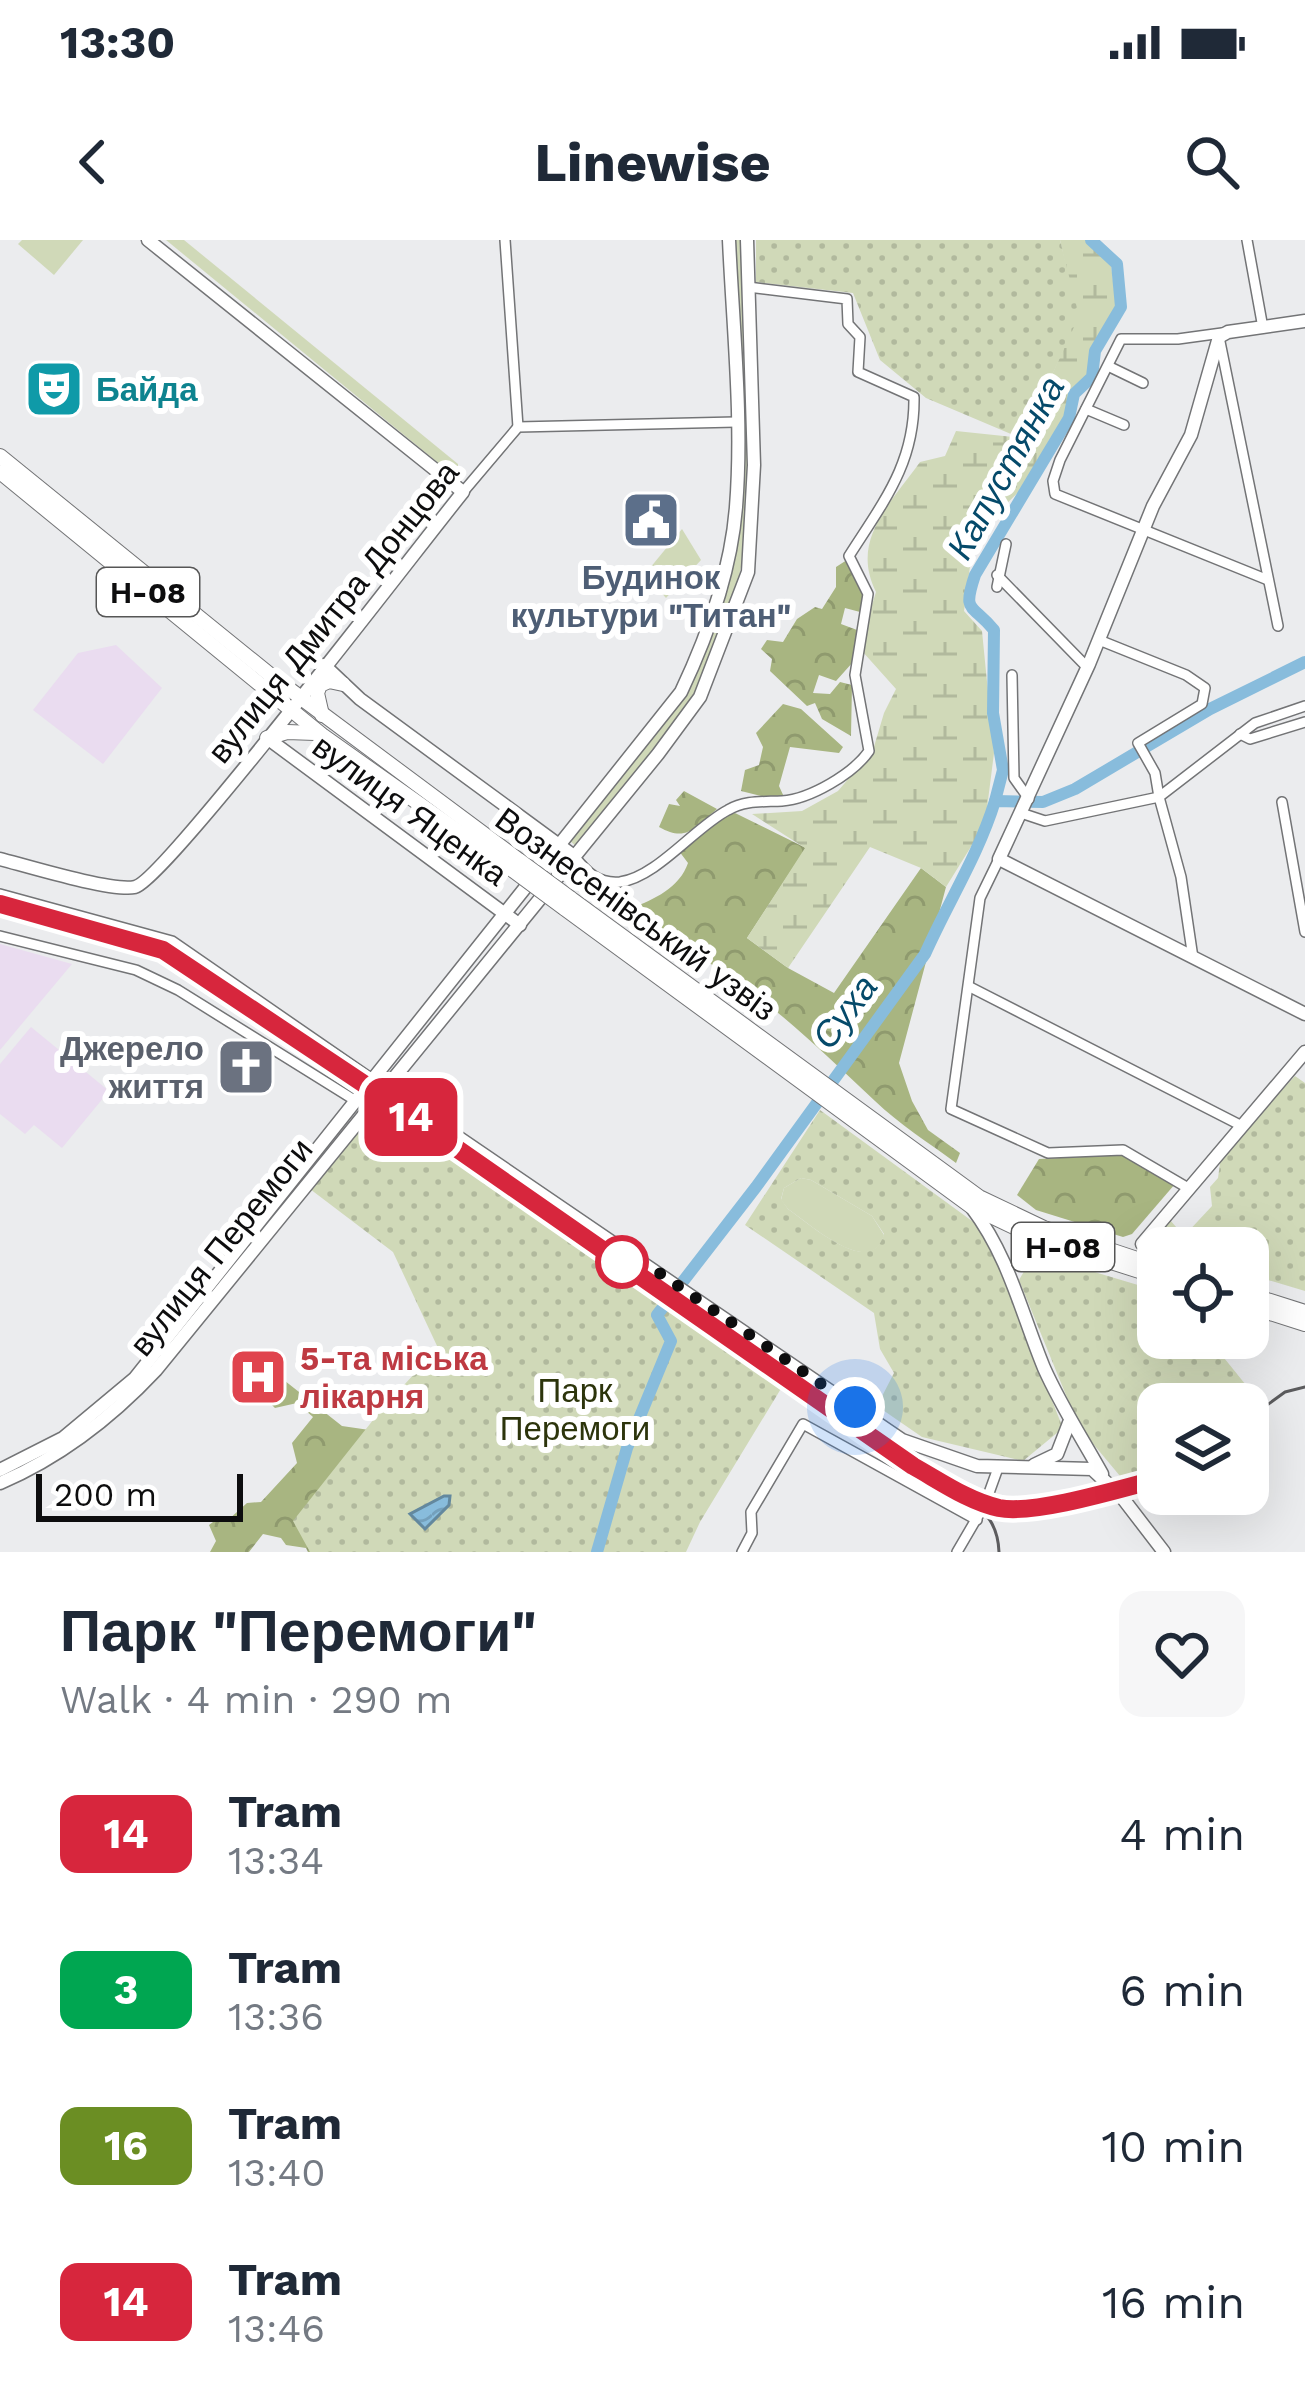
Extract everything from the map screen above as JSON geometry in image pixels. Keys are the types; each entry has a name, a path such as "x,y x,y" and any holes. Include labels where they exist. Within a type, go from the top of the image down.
{"main road":[{"path":"148,240 463,492"},
{"name":"вулиця Перемоги","path":"0,1484 57,1454 123,1406 156,1370 372,1078 681,692 713,614 736,507 729,240"},
{"name":"вулиця Перемоги","path":"0,1470 63,1438 135,1378 386,1088 687,718 710,675 748,572 752,377 747,240"},
{"path":"1305,321 1228,334 1191,435 1164,482 1089,664 999,859 1305,1014"},
{"path":"734,378 752,377"},
{"name":"Н-08","path":"4,467 295,704 322,735"},
{"name":"вулиця Дмитра Донцова","path":"0,859 136,887 146,882 211,809 463,492"},
{"path":"713,614 731,621"},
{"path":"322,715 317,693 324,665"},
{"name":"вулиця Яценка","path":"324,665 343,685 574,856"},
{"path":"320,685 328,681 343,685"},
{"name":"Н-08","path":"295,704 322,715"},
{"name":"Вознесенівський узвіз","path":"322,715 517,866 975,1202"},
{"path":"267,738 307,731 322,735"},
{"name":"Вознесенівський узвіз","path":"322,735 517,866"},
{"name":"вулиця Яценка","path":"267,738 520,925"},
{"path":"446,986 459,996"},
{"path":"1156,1227 1302,1062"},
{"path":"372,1078 902,1440 959,1461 998,1468 1092,1469 1121,1496 1164,1552"},
{"path":"975,1202 1006,1261 1069,1424 1105,1479"},
{"name":"Н-08","path":"975,1202 1025,1233 1137,1264"},
{"name":"Н-08","path":"975,1202 1137,1261"},
{"path":"1006,1261 1009,1244 1025,1233"},
{"path":"1108,1250 1137,1245"},
{"path":"1269,1301 1305,1312"},
{"path":"1269,1313 1305,1324"},
{"path":"1028,1468 1057,1454 1069,1424"}],"street":[{"path":"505,240 518,427 736,422"},
{"path":"1247,240 1263,328"},
{"path":"574,856 590,875 606,882 626,881 661,861 729,809 760,800 806,797 869,752 855,675 868,594 849,556 904,468 904,447 914,432 914,397 858,372 860,337 848,324 847,299 748,286"},
{"path":"1268,580 1055,494 1053,481 1060,460 1121,339 1228,334 1278,626"},
{"path":"1110,368 1143,383"},
{"path":"1086,409 1124,425"},
{"name":"вулиця Дмитра Донцова","path":"463,492 518,427"},
{"path":"1006,544 997,581 1089,664"},
{"path":"1099,640 1186,675 1204,688 1202,704 1138,743 1155,773 1181,877 1193,958"},
{"path":"1012,675 1014,778 1025,807 1045,821 1159,797 1255,724 1305,706"},
{"path":"1240,734 1250,740 1305,722"},
{"path":"1282,802 1305,932"},
{"path":"999,859 980,898 950,1109 1048,1153 1123,1150 1188,1188"},
{"path":"0,894 172,941 372,1078"},
{"path":"0,936 118,965 157,980 356,1101"},
{"path":"970,987 1242,1126"},
{"path":"742,1552 752,1533 751,1512 802,1424 977,1520"},
{"path":"957,1552 977,1520 998,1468"}],"shaded area":[{"path":"116,645 162,688 103,764 33,710 78,653"},
{"path":"0,944 72,964 0,1050"},
{"path":"31,1027 109,1091 62,1148 34,1125 25,1134 0,1114 0,1064"}],"green space":[{"path":"22,240 83,240 54,275 18,244"},
{"path":"166,240 184,240 458,464 458,474 454,476"},
{"path":"734,240 743,240 745,371 741,371"},
{"path":"756,240 1060,240 1079,316 1023,439 926,398 880,360 853,293 756,282"},
{"path":"1060,240 1086,240 1111,265 1116,305 1091,348 1087,376 1070,391 1065,418 1049,440 1033,478 997,513 971,559 964,611 982,631 994,753 985,824 946,887 921,868 870,847 788,968 747,938 805,848 752,814 802,811 838,791 873,750 896,689 862,651 876,592 869,573 871,539 886,508 920,462 945,456 956,431 1024,438 1077,318"},
{"path":"742,386 746,386 748,414 749,501 743,559 728,613 722,608 738,536"},
{"path":"682,529 701,560 666,598 645,574"},
{"path":"850,558 864,594 860,612 845,608 841,624 857,630 853,662 836,681 819,675 813,693 830,694 840,682 852,685 851,736 822,719 815,703 807,706 770,671 772,659 761,649 767,640 783,642 797,619 815,607 822,609 836,587 836,567"},
{"path":"716,623 724,627 722,634 691,701 577,847 570,841 668,719"},
{"path":"783,704 801,709 843,747 839,753 790,747 779,786 784,797 741,791 745,770 759,765 763,747 756,733"},
{"path":"684,791 717,809 684,833 659,827 669,804 680,806 676,800"},
{"path":"735,813 806,848 747,938 834,993 921,868 946,887 899,1063 928,1130 960,1153 956,1163 894,1118 736,980 639,928 631,908 673,886 688,863 679,851"},
{"path":"1295,1076 1305,1083 1305,1291 1269,1280 1269,1227 1192,1227 1212,1206 1210,1187 1218,1178 1221,1156"},
{"name":"Парк Перемоги","path":"382,1101 785,1382 686,1552 310,1552 293,1521 381,1410 438,1348 393,1252 310,1189"},
{"path":"820,1110 983,1229 1063,1428 1023,1461 922,1437 877,1406 894,1373 880,1349 874,1313 745,1225","holes":["801,1178 872,1216 884,1234 877,1247 867,1252 839,1244 788,1209 781,1199 784,1188"]},
{"path":"1122,1155 1175,1184 1132,1234 1123,1237 1036,1210 1017,1195 1039,1159"},
{"path":"801,1178 872,1216 884,1235 877,1247 867,1252 839,1245 788,1209 781,1200 784,1188"},
{"path":"1041,1256 1137,1285 1137,1359 1225,1359 1244,1383 1137,1383 1137,1473 1120,1476 1079,1427 1019,1280 1030,1261"},
{"path":"275,1373 342,1426 390,1433 345,1552 308,1552 263,1534 249,1552 210,1552 216,1541 209,1525 217,1519 228,1520 247,1503 261,1502 297,1463 292,1443 313,1417 297,1403 275,1408 264,1397"}],"water":[{"path":"450,1496 449,1505 425,1529 410,1514"}],"waterway":[{"name":"Капустянка","path":"995,801 1003,770 993,713 994,630 971,607 969,596 975,575 1069,418 1074,394 1092,377 1095,351 1121,307 1117,264 1091,240"},
{"name":"Суха","path":"597,1552 627,1448 671,1341 657,1315 925,954 995,801 1043,802 1075,789 1210,709 1305,662"}],"tram line":[{"path":"0,900 168,949 369,1083 914,1464 987,1501 1009,1506 1137,1481"},
{"name":"14","path":"0,904 163,950 950,1487 986,1504 1021,1509 1137,1484"},
{"path":"1269,1404 1285,1392 1305,1387"},
{"path":"965,1498 990,1520 999,1552"}],"place":[{"name":"Байда","path":"54,389"},
{"name":"Будинок культури \"Титан\"","path":"651,520"},
{"name":"Джерело життя","path":"246,1067"},
{"name":"5-та міська лікарня","path":"258,1377"}],"route":[{"path":"622,1262 620,1246 855,1407"}]}
